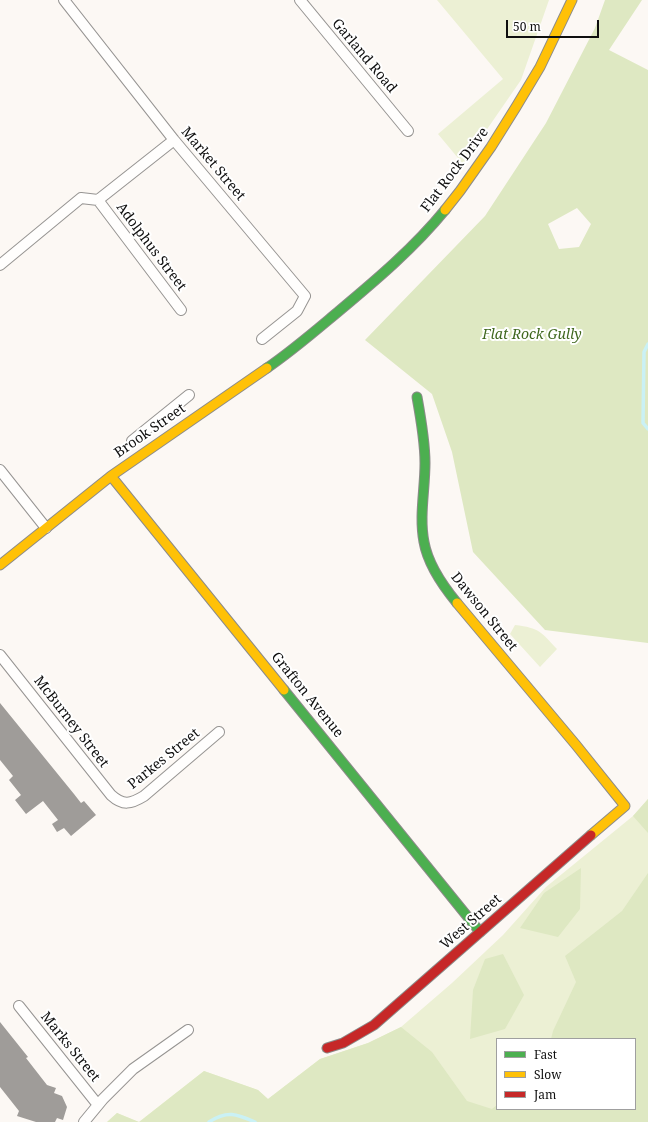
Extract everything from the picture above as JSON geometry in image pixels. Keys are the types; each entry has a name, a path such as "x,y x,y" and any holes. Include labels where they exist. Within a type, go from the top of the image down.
{"street":[{"name":"Market Street","path":"64,0 174,140 305,296 297,311 262,340"},
{"name":"Garland Road","path":"300,0 408,131"},
{"name":"Flat Rock Drive","path":"321,327 368,287 403,254 438,218 460,191 491,147 540,67 572,0"},
{"name":"Adolphus Street","path":"0,266 80,198 98,200 174,140"},
{"name":"Adolphus Street","path":"98,200 181,310"},
{"name":"Brook Street","path":"0,565 111,476 174,431 288,354 321,327"},
{"path":"132,441 189,395"},
{"name":"Dawson Street","path":"417,397 424,435 425,462 422,536 431,564 454,598 625,806"},
{"path":"165,415 174,431"},
{"path":"0,470 46,528"},
{"name":"Grafton Avenue","path":"111,476 480,932"},
{"name":"McBurney Street","path":"0,654 111,795 118,801 124,803"},
{"name":"Parkes Street","path":"124,803 144,796 219,732"},
{"name":"West Street","path":"327,1048 343,1043 374,1025 625,806"},
{"name":"Marks Street","path":"19,1006 98,1104"},
{"path":"84,1122 98,1104 133,1069 188,1030"}],"green space":[{"path":"437,0 549,0 521,80 463,164 438,134 503,79"},
{"name":"Flat Rock Gully","path":"605,0 642,0 609,50 648,70 648,643 545,630 473,552 452,452 432,394 365,340 485,216 546,123 595,28","holes":["577,208 591,224 579,247 559,249 548,224"]},
{"path":"515,625 535,629 547,638 557,649 540,667 510,634"},
{"path":"648,799 648,1122 139,1122 204,1071 258,1090 268,1099 320,1059 368,1043 401,1027 452,983 503,935 546,887 633,816"},
{"path":"648,799 648,833 633,816"},
{"path":"581,868 580,909 558,937 520,928 544,893"},
{"path":"648,873 648,1122 139,1122 204,1071 258,1090 268,1099 320,1059 368,1043 401,1027 432,1052 467,1101 492,1109 496,1106 496,1110 636,1110 636,1038 551,1038 553,1031 576,982 565,956 622,911"},
{"path":"503,954 524,995 505,1029 470,1039 473,990 485,959"},
{"path":"117,1113 139,1122 107,1122"},
{"path":"117,1113 139,1122 107,1122"}],"building":[{"path":"0,703 81,803 84,801 96,815 71,836 64,828 57,832 52,824 58,820 43,801 26,814 15,800 21,795 9,780 13,776 0,760"},
{"path":"0,1022 28,1057 26,1058 47,1085 56,1088 54,1093 62,1096 67,1107 63,1120 57,1118 55,1122 36,1122 17,1116 19,1111 0,1087"}],"waterway":[{"path":"648,344 644,352 643,423 648,429"},
{"path":"209,1122 215,1118 232,1114 255,1122"}],"traffic: fast":[{"path":"267,368 303,341 381,275 421,237 445,210"},
{"path":"417,397 425,455 422,513 424,542 429,559 441,582 457,603"},
{"path":"284,690 480,932"}],"traffic: slow":[{"path":"445,210 491,147 516,107 540,67 572,0"},
{"path":"0,565 111,476 267,368"},
{"path":"111,476 284,690"},
{"path":"457,603 625,806 591,835"}],"traffic: jam":[{"path":"327,1048 343,1043 374,1025 591,835"}]}
